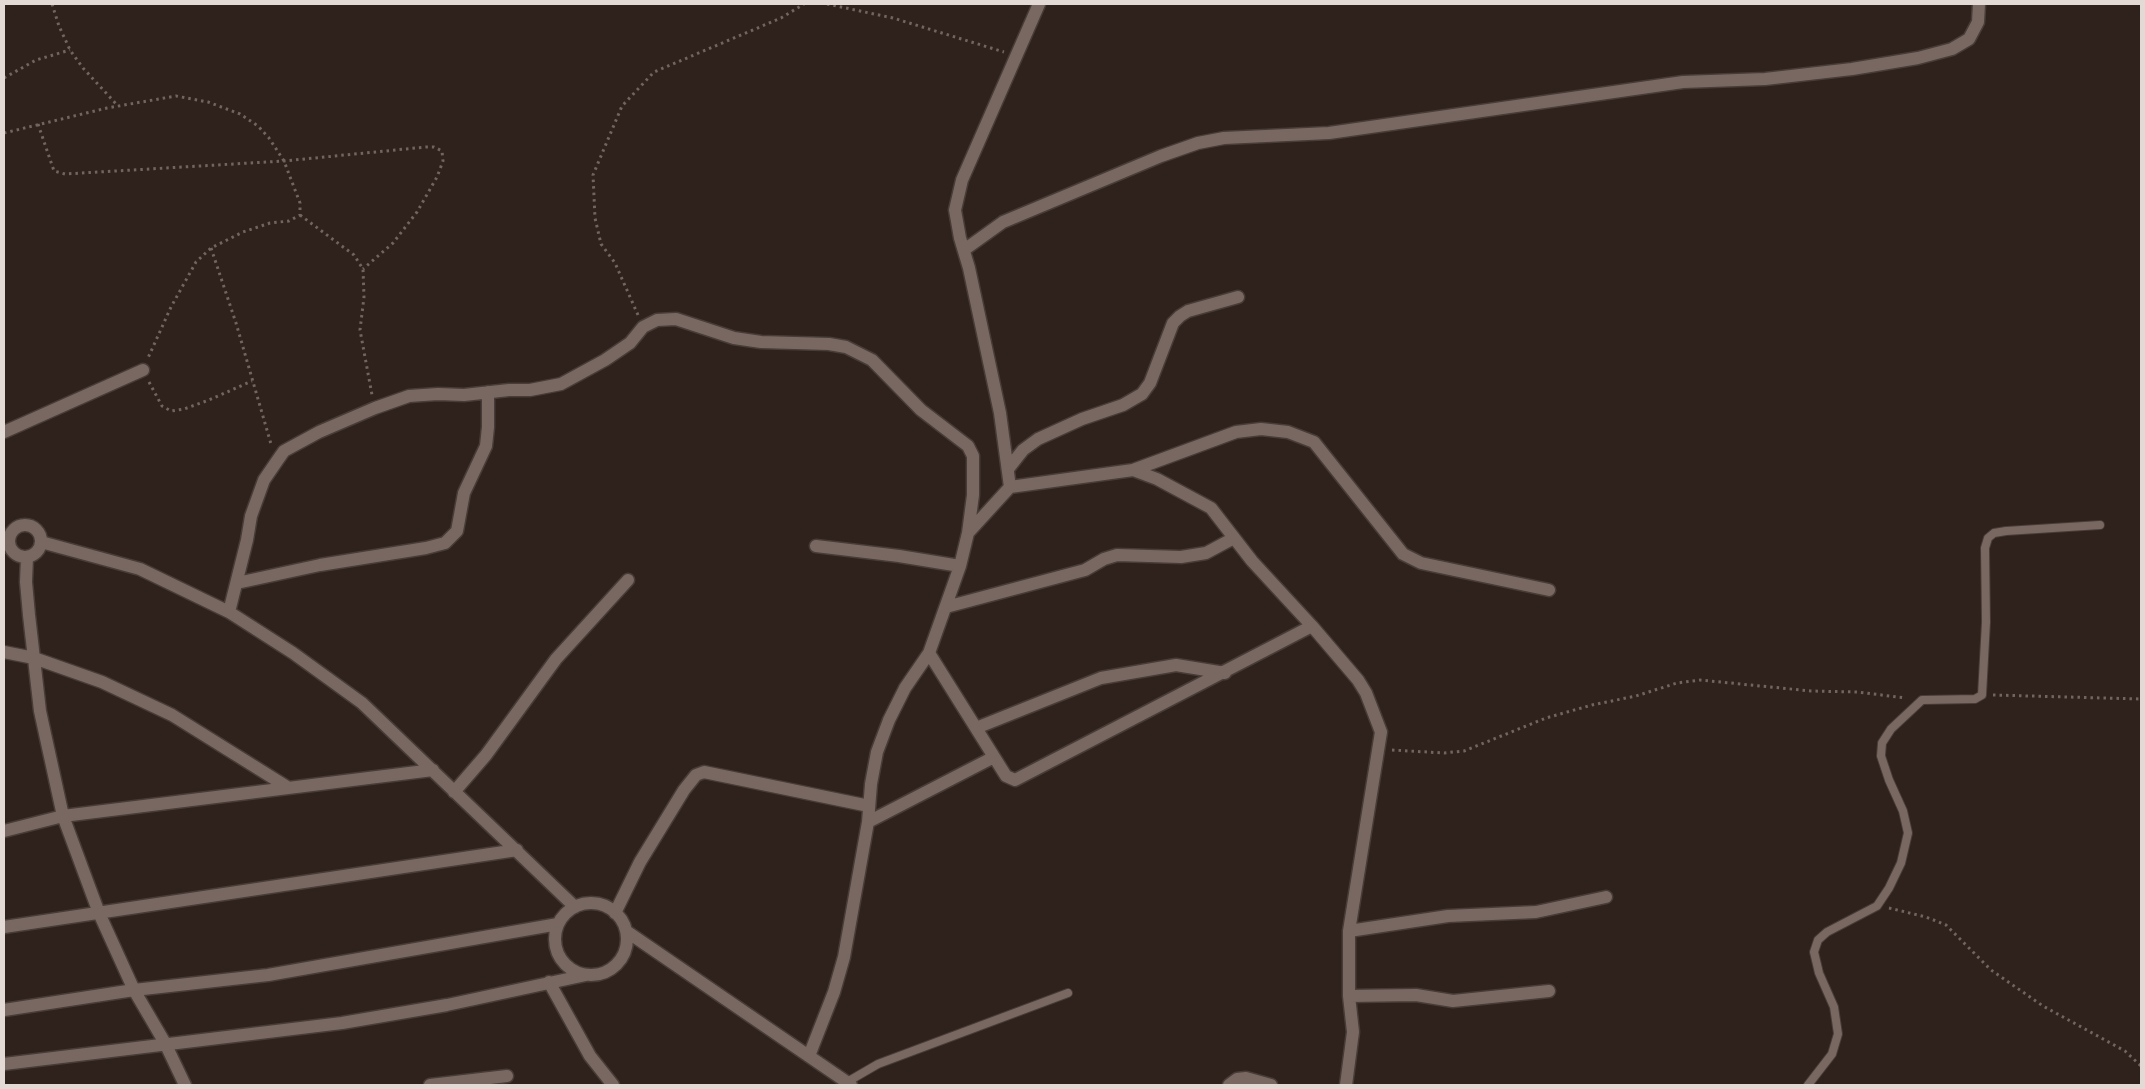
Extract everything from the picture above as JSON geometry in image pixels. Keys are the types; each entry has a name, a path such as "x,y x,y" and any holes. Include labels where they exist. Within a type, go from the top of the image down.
{"street":[{"path":"1010,487 1000,413 960,238 956,210 962,180 1039,4"},
{"path":"964,250 1003,222 1161,156 1198,143 1224,138 1329,133 1683,82 1765,79 1852,69 1918,58 1952,49 1969,39 1978,22 1979,4"},
{"path":"1008,469 1023,450 1038,438 1082,419 1123,406 1142,394 1150,383 1173,324 1180,316 1188,311 1238,297"},
{"path":"229,612 251,516 264,480 284,451 319,432 374,408 409,396 530,390 561,384 582,374 623,347 643,327 657,320 676,319 734,338 761,342 829,344 846,347 872,360 922,410 968,446 973,456 974,472 968,533 960,566 946,607 929,653 905,688 889,720 877,752 868,822 844,957 834,992 809,1056"},
{"path":"4,432 143,370"},
{"path":"237,582 320,565 426,548 444,543 457,531 464,493 486,446 488,392"},
{"path":"968,533 1010,487 1133,470 1236,432 1261,429 1288,432 1314,442 1403,554 1420,563 1549,590"},
{"path":"1133,470 1157,479 1211,508 1264,575 1312,626 1358,680 1366,693 1381,732 1349,931 1350,996 1354,1032 1346,1085"},
{"path":"27,524 39,533 41,542 36,552 28,557 14,553 6,540 12,530 27,524"},
{"path":"946,607 1085,570 1104,559 1118,555 1181,557 1206,552 1234,538"},
{"path":"41,542 140,569 229,612 293,653 362,703 517,850 574,907"},
{"path":"816,546 899,556 960,566"},
{"path":"28,557 26,582 40,711 63,816 99,913 134,990 165,1043 185,1085"},
{"path":"454,792 486,755 556,659 628,580"},
{"path":"929,653 1006,776 1015,780 1225,673 1312,626"},
{"path":"4,652 34,658 102,682 172,715 289,788"},
{"path":"976,728 1100,678 1176,665 1225,673"},
{"path":"868,822 994,757"},
{"path":"4,831 63,816 433,770"},
{"path":"615,912 640,862 684,790 696,775 704,772 869,806"},
{"path":"4,927 517,850"},
{"path":"1349,931 1448,916 1536,912 1606,897"},
{"path":"4,1064 342,1023 447,1005 549,982 600,974 612,968 622,958 626,945 626,931 622,921 615,912 596,903 574,907 565,914 558,924 554,937 556,950 562,962 572,971 586,975"},
{"path":"4,1010 134,990 268,975 558,924"},
{"path":"626,931 847,1084"},
{"path":"549,982 590,1056 613,1085"},
{"path":"1350,996 1416,995 1453,1001 1549,991"},
{"path":"430,1085 507,1076"},
{"path":"1229,1085 1237,1079 1246,1078 1272,1085"}],"lane":[{"path":"1808,1085 1832,1054 1838,1034 1834,1007 1819,973 1814,952 1818,940 1827,932 1877,906 1889,888 1901,863 1908,833 1903,811 1881,756 1882,743 1891,729 1922,700 1975,699 1982,695 1986,622 1985,548 1988,538 1994,533 2006,531 2100,524"},
{"path":"847,1084 878,1064 1068,993"}],"path":[{"path":"52,4 70,50 83,68 118,106"},
{"path":"643,327 615,263 601,244 595,218 593,175 622,106 654,72 781,18 804,4"},
{"path":"827,4 926,27 1016,56"},
{"path":"4,78 36,60 70,50"},
{"path":"4,133 118,106 176,96 208,102 240,114 258,126 269,138 284,161 300,203 300,215"},
{"path":"38,124 54,171 65,174 284,161 434,146 444,153 443,162 437,177 417,212 393,243 364,269"},
{"path":"252,381 209,400 184,409 171,411 159,402 143,370 184,280 196,262 211,248 243,232 270,223 289,221 300,215"},
{"path":"300,215 354,255 364,269 364,297 360,330 374,408"},
{"path":"211,248 236,323 277,461"},
{"path":"1379,748 1444,753 1464,751 1546,718 1592,705 1636,696 1676,683 1700,680 1811,691 1857,692 1922,700"},
{"path":"1982,695 2141,699"},
{"path":"1877,906 1926,917 1946,925 1991,970 2043,1006 2125,1051 2141,1066"}]}
